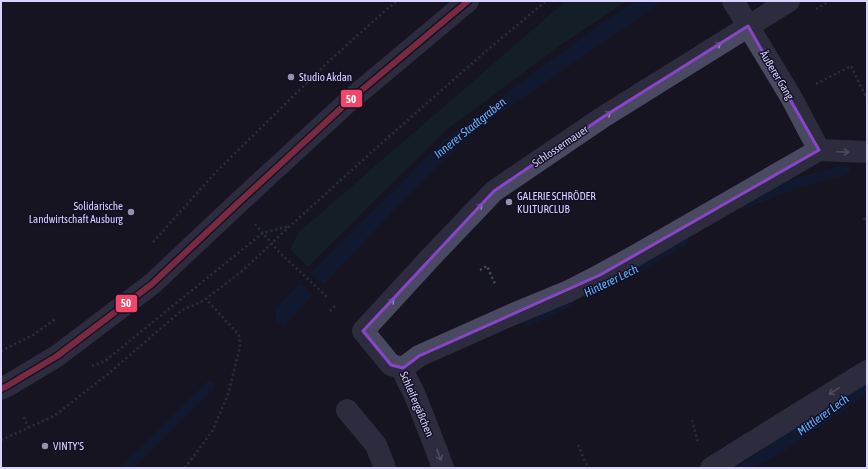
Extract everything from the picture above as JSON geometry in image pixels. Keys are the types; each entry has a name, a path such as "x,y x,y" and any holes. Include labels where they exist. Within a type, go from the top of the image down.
{"street":[{"path":"1,389 57,356 152,284 350,100 468,1"},
{"name":"Äußerer Gang","path":"733,1 791,97 819,150"},
{"name":"Schlossermauer","path":"363,331 494,191 603,117 789,1"},
{"path":"404,368 419,356 511,314 569,291 600,275 819,150 867,152"},
{"name":"Schleifergäßchen","path":"363,331 391,365 404,368 404,374 438,452 443,468"},
{"path":"712,468 867,371"},
{"path":"347,410 376,445 385,468"}],"path":[{"path":"152,243 215,173 328,62 397,1"},
{"path":"1,440 54,416 108,374 182,310 203,301 241,272 290,226 485,52 546,1"},
{"path":"791,97 850,66 867,99"},
{"path":"237,204 279,252 327,296"},
{"path":"864,218 867,224"},
{"path":"92,366 105,361 263,233 290,226"},
{"path":"480,270 487,266 495,284"},
{"path":"185,468 213,430 228,394 240,347 239,335 206,299"},
{"path":"330,312 336,305"},
{"path":"1,350 33,335"},
{"path":"24,417 28,427"},
{"path":"578,445 588,468"}],"highlighted area":[{"path":"748,26 819,150 600,275 419,356 403,368 391,365 363,331 494,191 603,117"}],"green space":[{"path":"566,1 626,1 562,44 446,130 308,267 290,249 299,232"}],"water":[{"path":"634,1 662,1 478,128 404,200 284,326 276,322 276,308 444,140"},
{"name":"Mittlerer Lech","path":"867,376 867,391 859,400 781,453 751,468 737,468 832,402"}],"pier":[{"path":"309,271 325,286 315,297 299,282"}],"waterway":[{"name":"Hinterer Lech","path":"743,204 794,184 845,170"},
{"name":"Hinterer Lech","path":"613,280 683,241"},
{"name":"Hinterer Lech","path":"528,321 568,302"},
{"name":"Innerer Stadtgraben","path":"126,468 210,386"}],"transit line":[{"name":"50","path":"1,389 57,356 152,284 350,100 468,1"}],"place":[{"name":"Studio Akdan","path":"291,77"},
{"name":"GALERIE SCHRÖDER KULTURCLUB","path":"509,202"},
{"name":"Solidarische Landwirtschaft Ausburg","path":"131,212"},
{"name":"VINTY'S","path":"45,446"}]}
